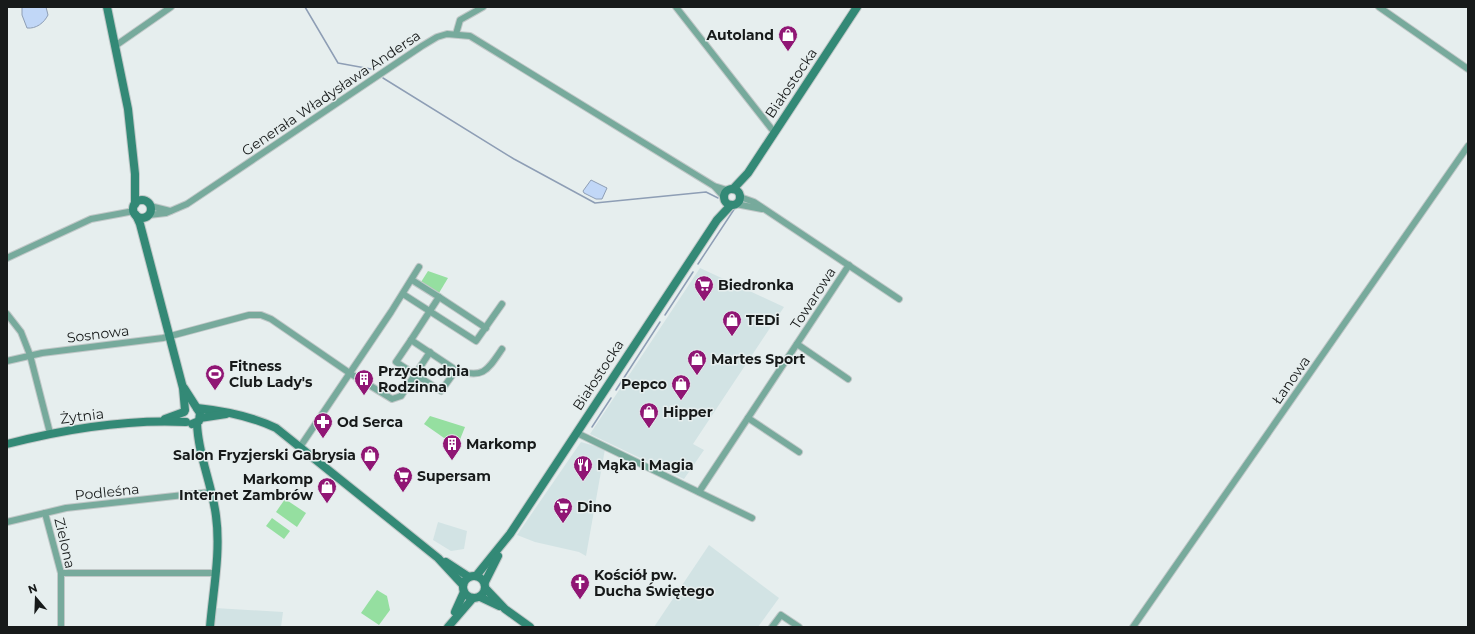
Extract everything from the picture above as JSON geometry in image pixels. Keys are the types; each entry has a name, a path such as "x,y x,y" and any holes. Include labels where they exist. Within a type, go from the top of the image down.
{"street":[{"path":"107,7 128,109 135,174 135,210 183,388 183,417 187,422 199,449 211,492 216,517 218,541 210,627"},
{"path":"115,46 171,7"},
{"path":"456,34 460,20 483,7"},
{"path":"676,7 774,132"},
{"name":"Białostocka","path":"476,598 485,586 503,544 857,7"},
{"path":"1379,7 1468,69"},
{"name":"Generała Władysława Andersa","path":"148,216 170,211 187,204 422,46 437,37 456,34 470,36 732,197 754,202 899,299"},
{"name":"Łanowa","path":"1133,627 1468,146"},
{"path":"135,174 151,210 148,216 144,245"},
{"path":"135,210 139,201 170,211"},
{"path":"135,210 141,218 148,216"},
{"path":"7,258 91,219 135,210"},
{"name":"Towarowa","path":"699,492 849,265"},
{"path":"300,447 351,374 404,294 420,266"},
{"path":"412,280 486,328"},
{"path":"404,294 476,341 502,304"},
{"path":"439,297 396,362 441,391 456,370"},
{"path":"7,314 21,332 30,355 50,433"},
{"name":"Sosnowa","path":"7,361 30,355 169,337 249,315 261,314 272,319 351,374 392,399 401,396 430,352"},
{"path":"411,340 456,370 469,374 482,374 490,367 502,349"},
{"name":"Towarowa","path":"797,344 848,379"},
{"path":"183,388 200,413 198,420 199,449"},
{"path":"184,411 188,407 217,410 227,414 261,421 276,428 438,558 473,576 485,586 505,609 530,627"},
{"name":"Żytnia","path":"160,420 184,411"},
{"path":"187,422 227,414"},
{"path":"748,418 799,452"},
{"name":"Żytnia","path":"7,444 50,433 160,420 187,422"},
{"path":"576,432 752,518"},
{"name":"Podleśna","path":"7,522 66,508 211,492"},
{"name":"Zielona","path":"45,513 61,573 61,627"},
{"name":"Białostocka","path":"463,589 503,544"},
{"path":"438,558 463,589 476,598 505,609"},
{"path":"61,573 215,573"},
{"path":"450,624 463,589"},
{"path":"450,624 476,598"},
{"path":"772,627 781,615 798,627"}],"shaded area":[{"path":"700,268 784,307 693,444 704,450 684,479 590,434"},
{"path":"581,442 605,449 586,556 579,552 535,542 517,535"},
{"path":"438,522 467,531 464,549 451,551 433,540"},
{"path":"709,545 779,598 758,627 654,627"},
{"path":"215,608 283,612 281,627 214,627"}],"green space":[{"path":"428,271 448,278 439,293 421,282"},
{"path":"430,416 465,427 457,447 424,424"},
{"path":"285,499 306,513 297,527 276,512"},
{"path":"272,518 290,531 284,539 266,526"},
{"path":"377,590 387,596 390,610 379,625 361,613"}],"water":[{"path":"22,7 46,7 48,15 39,25 34,28 27,28 22,15"},
{"path":"591,180 607,188 602,199 596,199 584,193 583,191"}],"waterway":[{"path":"305,7 338,63 371,69"},
{"path":"383,78 514,159 595,203 706,192 718,198"},
{"path":"698,264 735,208"},
{"path":"665,315 693,272"},
{"path":"616,390 660,322"},
{"path":"592,427 611,398"}],"place":[{"name":"Autoland","path":"788,52"},
{"name":"Biedronka","path":"704,302"},
{"name":"TEDi","path":"732,337"},
{"name":"Martes Sport","path":"697,376"},
{"name":"Fitness Club Lady's","path":"215,391"},
{"name":"Przychodnia Rodzinna","path":"364,396"},
{"name":"Pepco","path":"681,401"},
{"name":"Hipper","path":"649,429"},
{"name":"Od Serca","path":"323,439"},
{"name":"Markomp","path":"452,461"},
{"name":"Salon Fryzjerski Gabrysia","path":"370,472"},
{"name":"Mąka i Magia","path":"583,482"},
{"name":"Supersam","path":"403,493"},
{"name":"Markomp Internet Zambrów","path":"327,504"},
{"name":"Dino","path":"563,524"},
{"name":"Kościół pw. Ducha Świętego","path":"580,600"}]}
